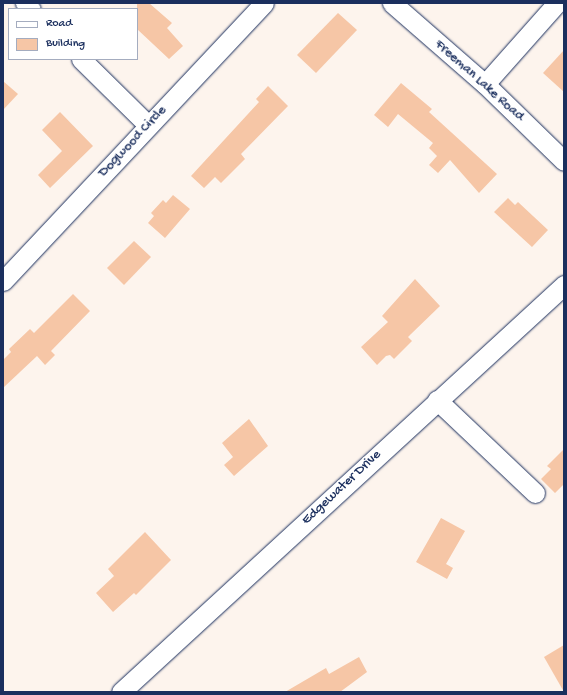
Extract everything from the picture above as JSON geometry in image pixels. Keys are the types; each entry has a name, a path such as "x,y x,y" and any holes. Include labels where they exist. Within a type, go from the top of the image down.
{"street":[{"name":"Dogwood Circle","path":"3,281 264,3"},
{"name":"Freeman Lake Road","path":"392,3 485,84 564,161"},
{"path":"485,84 557,3"},
{"path":"82,60 148,125"},
{"name":"Edgewater Drive","path":"122,692 437,400 564,285"},
{"path":"437,400 535,493"}],"building":[{"path":"137,3 149,3 172,23 167,28 183,46 169,59 138,30"},
{"path":"338,13 357,30 316,73 297,55"},
{"path":"564,50 564,92 543,73"},
{"path":"3,81 18,94 3,110"},
{"path":"401,83 432,109 429,112 497,174 479,193 450,160 438,173 429,165 437,156 429,148 433,143 398,114 388,127 374,115"},
{"path":"268,86 288,106 241,154 245,159 221,183 215,177 204,188 191,176 259,102 256,99"},
{"path":"60,112 93,146 50,188 38,175 62,151 42,130"},
{"path":"173,195 190,209 165,238 148,223 154,216 151,213 163,200 166,203"},
{"path":"508,198 515,205 518,202 548,230 532,247 494,212"},
{"path":"134,241 151,257 124,285 107,268"},
{"path":"415,279 440,306 408,337 412,341 394,359 390,355 386,356 377,365 361,347 388,322 382,316"},
{"path":"73,294 90,311 51,351 55,355 45,365 37,356 3,388 3,360 11,352 9,349 30,329 34,333"},
{"path":"249,419 268,446 234,476 224,465 233,457 222,443"},
{"path":"564,449 564,484 555,493 541,479 551,469 547,466"},
{"path":"441,518 465,531 446,564 453,568 447,579 416,562"},
{"path":"145,532 171,560 136,595 134,593 113,612 96,593 114,576 108,569"},
{"path":"564,645 564,692 544,657"},
{"path":"359,657 367,672 340,692 285,692 326,668 329,674"}]}
